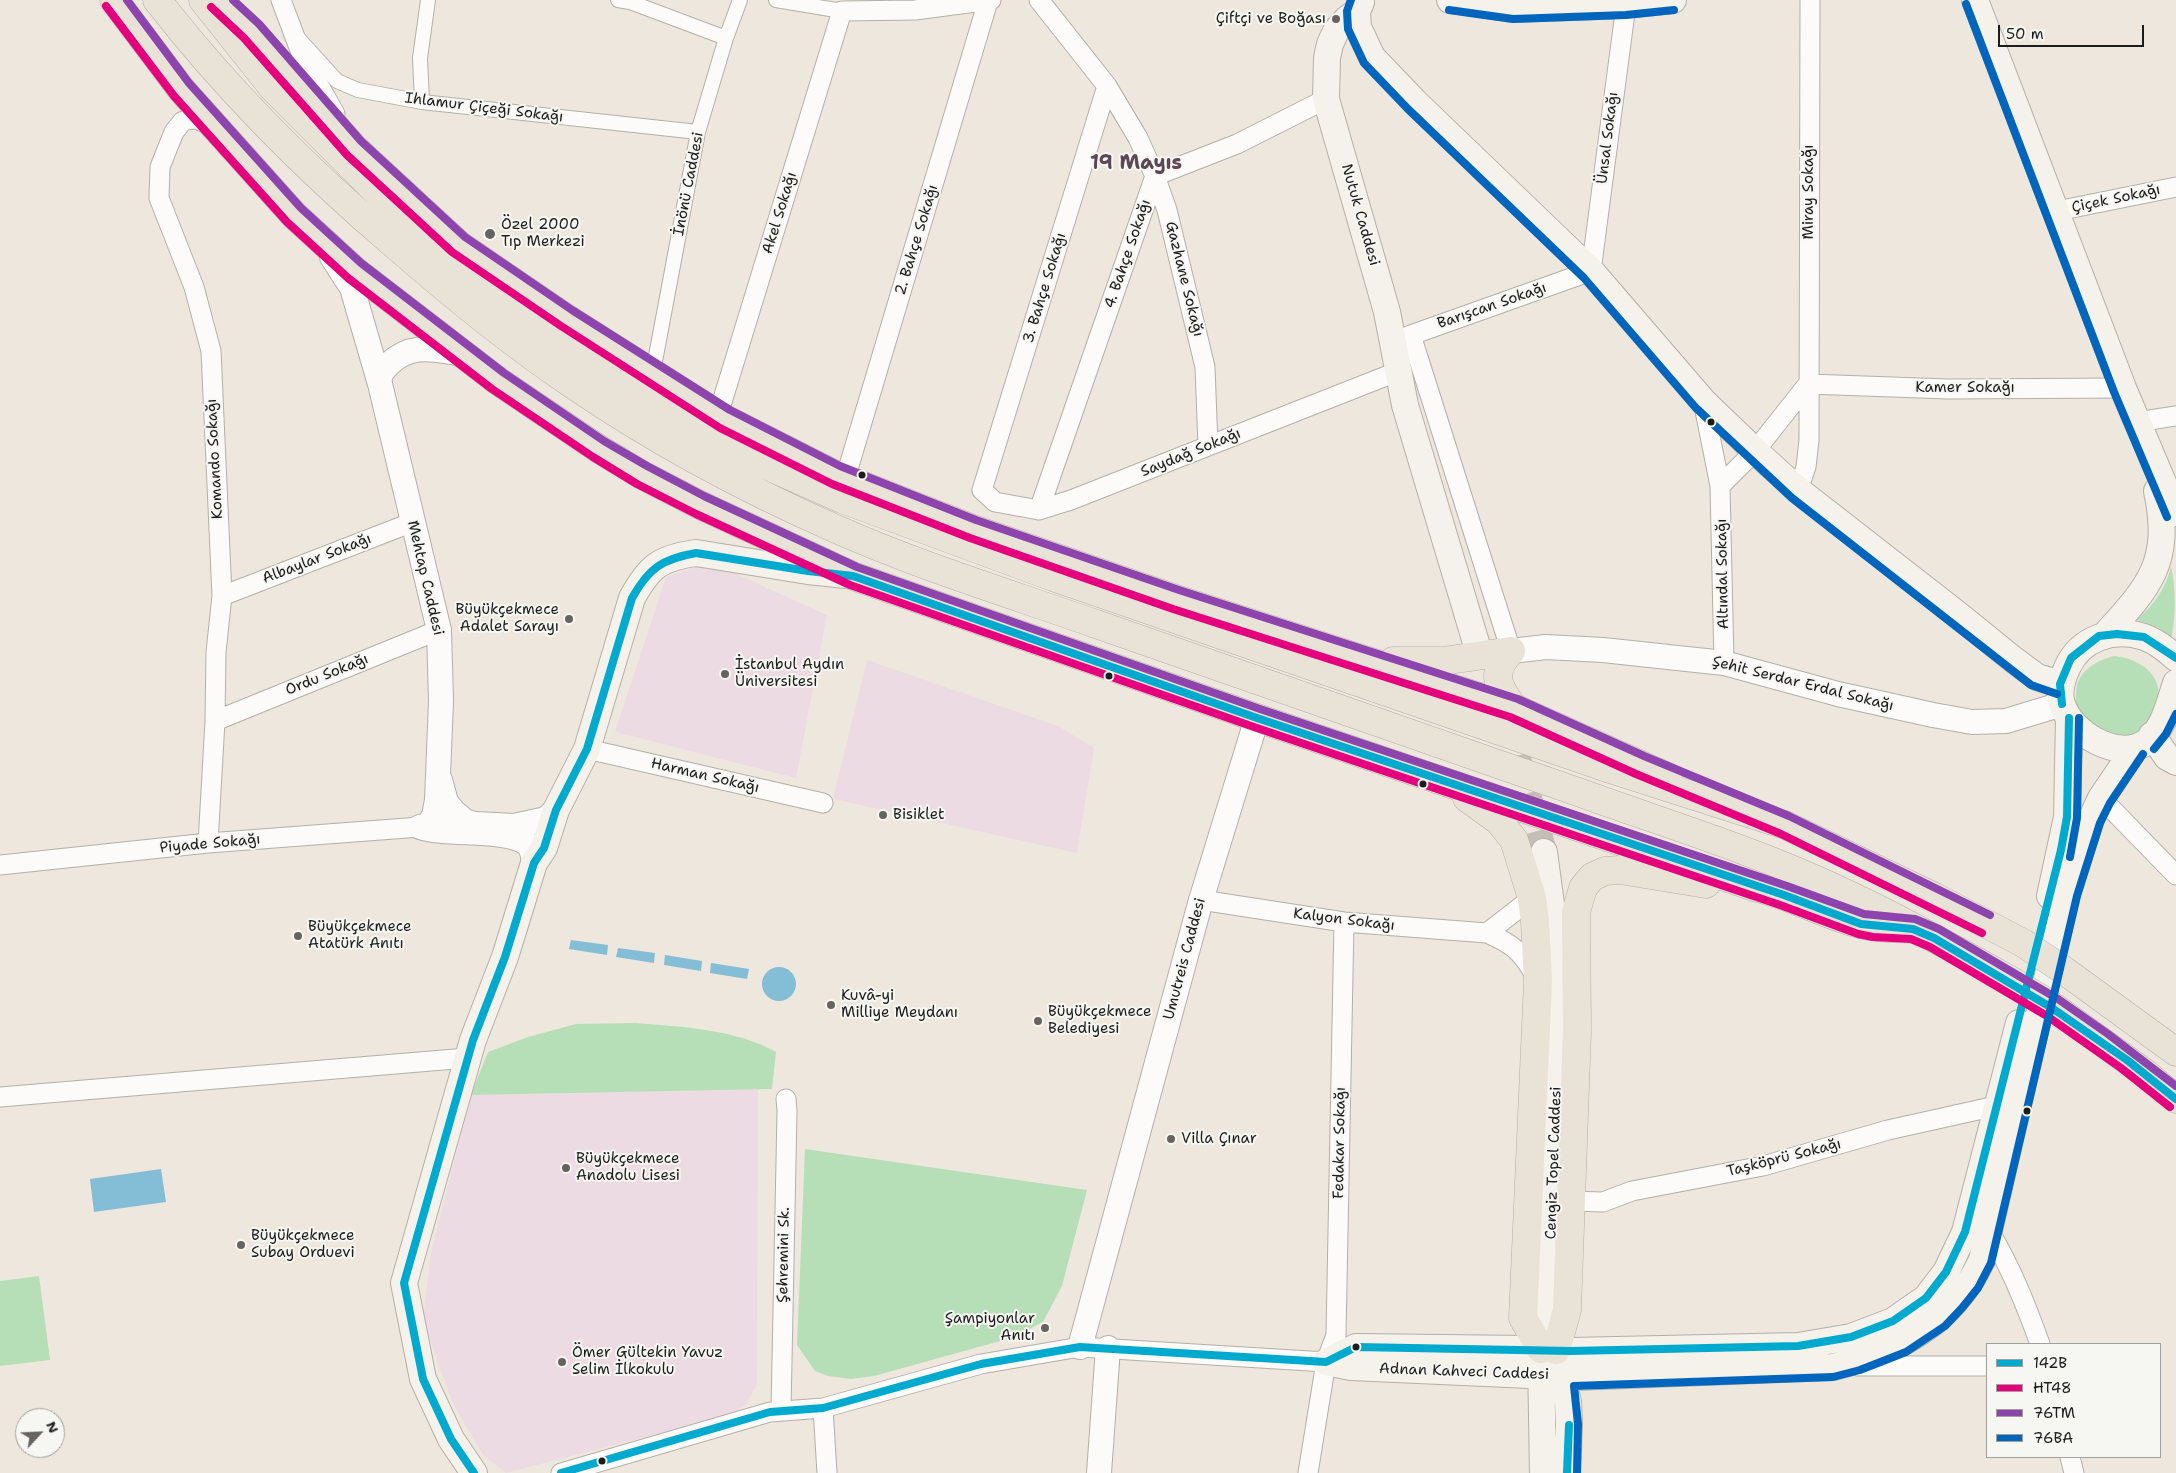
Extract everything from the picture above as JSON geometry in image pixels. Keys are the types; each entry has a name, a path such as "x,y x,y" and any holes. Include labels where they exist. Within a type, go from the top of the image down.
{"main road":[{"path":"114,0 181,90 294,215 355,271 466,354 498,381 599,449 642,475 700,505 853,576 1257,718 1757,888 1775,892 1863,925 1888,928 1914,928"},
{"path":"157,0 217,73 278,137 324,183 411,259 490,323 568,382 626,420 704,464 823,523 894,552 1724,842 1818,880 1914,928 2012,981 2048,1003 2145,1073 2176,1099"},
{"path":"203,0 273,88 417,232 492,295 579,359 718,444 842,499 1053,578 1610,769 1786,825"},
{"path":"218,0 251,31 354,148 459,245 566,318 718,415 845,479 991,535 1176,599 1514,708 1640,765 1786,825 1935,897 2023,944 2062,969 2176,1052"},
{"path":"1450,0 1514,5 1626,4 1673,0"},
{"path":"1975,0 2136,422 2176,513"},
{"path":"1360,6 1358,26 1372,57 1415,102 1591,271 1703,401 1755,451 1798,490 2037,677 2064,702 2082,732 2097,743 2117,747 2144,742 2176,762"},
{"name":"Nutuk Caddesi","path":"1360,6 1336,31 1327,58 1326,99 1388,312 1402,339 1399,371 1404,405 1482,643"},
{"path":"2104,636 2144,590 2158,561 2161,512 2149,454"},
{"path":"474,1473 452,1439 423,1379 404,1282 467,1058 505,957 534,864 544,848 556,810 587,749 632,598 644,576 660,562 679,555 696,553 808,571 853,576"},
{"path":"2064,702 2071,658 2098,636 2117,634 2144,638 2176,658"},
{"path":"1511,651 1499,665 1498,677 1501,692 1514,708"},
{"path":"1368,662 1443,661 1511,651"},
{"name":"Adnan Kahveci Caddesi","path":"1326,1362 1356,1346 1548,1370 1833,1366 1866,1359 1913,1337 1939,1320 1974,1276 1982,1260 2067,893 2091,819 2101,798 2165,716 2176,684"},
{"name":"Adnan Kahveci Caddesi","path":"1548,1370 1798,1346 1852,1337 1893,1321 1926,1298 1946,1272 1965,1232 2063,842 2068,816 2064,702"},
{"path":"1451,784 1499,821 1514,840 1532,898 1538,981 1523,1318 1548,1370"},
{"name":"Cengiz Topel Caddesi","path":"1538,853 1551,980 1540,1307 1548,1370 1543,1473"},
{"path":"1548,1370 1566,1310 1578,1031 1576,912 1583,888 1592,877 1605,871 1620,870 1690,883 1757,888"},
{"name":"Cengiz Topel Caddesi","path":"1548,1370 1568,1402 1567,1473"}],"street":[{"path":"281,0 301,53 354,148"},
{"path":"422,102 420,58 428,0"},
{"path":"618,0 636,4 726,38"},
{"name":"İnönü Caddesi","path":"653,372 698,132 726,38 740,0"},
{"path":"776,0 842,11 915,10 990,0"},
{"name":"2. Bahçe Sokağı","path":"845,479 990,0"},
{"name":"Gazhane Sokağı","path":"1039,0 1107,86 1138,138 1155,176 1169,219 1205,367 1208,446"},
{"name":"Miray Sokağı","path":"1798,490 1806,467 1809,440 1810,0"},
{"name":"Ünsal Sokağı","path":"1591,271 1626,4"},
{"name":"Akel Sokağı","path":"718,415 842,11"},
{"name":"Ihlamur Çiçeği Sokağı","path":"293,32 337,81 358,90 422,102 698,132"},
{"name":"3. Bahçe Sokağı","path":"982,490 1107,86"},
{"path":"1155,176 1237,144 1326,99"},
{"name":"Komando Sokağı","path":"208,843 216,721 216,652 222,596 210,351 194,287 159,198 160,167 174,132 186,120 196,119 214,126"},
{"name":"4. Bahçe Sokağı","path":"1039,510 1155,176"},
{"name":"Çiçek Sokağı","path":"2057,211 2176,187"},
{"name":"Mehtap Caddesi","path":"294,215 339,266 352,288 380,384 439,630 442,701 439,776 434,816 428,825 420,827"},
{"name":"Barışcan Sokağı","path":"1402,339 1591,271"},
{"path":"1402,339 1511,651"},
{"path":"380,384 383,370 396,358 411,350 424,348 466,354"},
{"name":"Saydağ Sokağı","path":"982,490 995,502 1039,510 1071,500 1399,371"},
{"path":"1720,486 1755,451 1808,384"},
{"name":"Kamer Sokağı","path":"1808,384 1948,389 2123,388"},
{"name":"Altındal Sokağı","path":"1703,401 1720,486 1724,663"},
{"path":"2136,422 2176,416"},
{"name":"Albaylar Sokağı","path":"222,596 413,522"},
{"name":"Ordu Sokağı","path":"216,721 439,630"},
{"name":"Şehit Serdar Erdal Sokağı","path":"1511,651 1546,647 1604,650 1724,663 1848,696 1972,722 2006,721 2064,702"},
{"name":"Umutreis Caddesi","path":"1080,1347 1201,900 1257,718"},
{"name":"Harman Sokağı","path":"587,749 823,803"},
{"name":"Mehtap Caddesi","path":"439,776 446,802 466,822 514,826 546,819 556,810"},
{"path":"2101,798 2176,875"},
{"path":"420,827 435,832 464,832 520,839 528,844 533,854 534,864"},
{"name":"Piyade Sokağı","path":"0,865 208,843 420,827"},
{"path":"1487,933 1532,898"},
{"name":"Kalyon Sokağı","path":"1201,900 1344,922 1487,933 1504,940 1525,957 1538,981"},
{"name":"Fedakar Sokağı","path":"1308,1473 1326,1362 1336,1335 1344,922"},
{"path":"0,1097 467,1058"},
{"name":"Şehremini Sk.","path":"781,1412 786,1099"},
{"name":"Taşköprü Sokağı","path":"1571,1201 1603,1202 1632,1191 1763,1166 1888,1130 1996,1106"},
{"path":"1989,1231 2002,1252 2024,1300 2040,1343"},
{"path":"561,1473 770,1412 823,1408 981,1364 1080,1347 1326,1362"},
{"path":"1099,1473 1108,1348"},
{"path":"1833,1366 1986,1366"},
{"path":"823,1408 827,1473"},
{"path":"2070,1458 2074,1473"}],"shaded area":[{"name":"İstanbul Aydın Üniversitesi","path":"710,562 827,615 796,778 615,732 666,577"},
{"path":"867,660 1058,726 1094,748 1077,853 833,799"},
{"path":"758,1089 757,1385 746,1404 733,1414 506,1473 483,1455 453,1404 423,1320 431,1252 471,1095"}],"green space":[{"path":"2171,567 2175,603 2171,639 2159,628 2137,620 2158,596 2166,583"},
{"path":"2114,656 2134,661 2143,666 2155,679 2158,688 2159,698 2150,721 2133,737 2125,740 2101,737 2081,714 2076,705 2079,679 2094,664"},
{"path":"636,1023 708,1030 760,1044 776,1052 772,1089 471,1095 488,1052 528,1037 576,1024"},
{"path":"805,1149 1087,1190 1062,1286 1043,1322 1011,1338 874,1376 851,1379 828,1376 815,1371 797,1345"},
{"path":"39,1276 50,1360 0,1366 0,1281"}],"water":[{"path":"571,940 608,945 607,955 569,949"},
{"path":"618,948 655,953 654,963 616,957"},
{"path":"665,955 702,961 701,971 664,965"},
{"path":"711,963 749,969 747,979 710,973"},
{"path":"779,967 791,972 796,984 791,996 779,1001 767,996 762,984 767,972"},
{"path":"161,1169 166,1202 94,1212 90,1179"}],"tunnel":[{"path":"1507,718 1544,852"}],"transit line":[{"name":"76TM","path":"127,0 189,83 301,208 361,263 504,373 604,441 647,466 704,496 857,567 1260,709 1787,886 1864,914 1915,919 1939,929 2058,999 2108,1034 2176,1086"},
{"name":"76TM","path":"233,0 259,24 361,141 465,237 572,310 730,410 840,466 976,520 1179,590 1518,699 1644,756 1789,816 1990,915"},
{"name":"76BA","path":"1351,0 1347,11 1348,29 1364,63 1408,109 1584,278 1696,408 1792,498 2031,685 2057,694"},
{"name":"76BA","path":"1966,4 2114,392 2167,517"},
{"name":"HT48","path":"106,6 174,96 287,222 348,278 492,389 593,457 637,484 696,514 850,585 1254,727 1780,905 1858,934 1873,937 1911,939 1930,947 2047,1016 2121,1068 2170,1107"},
{"name":"HT48","path":"211,7 244,38 347,155 452,252 561,326 720,428 832,484 970,538 1173,609 1510,717 1636,774 1781,834 1982,933"},
{"name":"76BA","path":"1449,10 1513,19 1626,15 1674,10"},
{"name":"142B","path":"474,1473 451,1439 423,1379 404,1283 473,1040 505,957 534,863 544,848 556,810 587,749 632,598 644,579 658,566 684,555 696,553 808,571 853,576 1257,718 1784,895 1861,924 1913,929 1934,938 2052,1008 2127,1060 2176,1099"},
{"name":"142B","path":"2062,704 2060,684 2071,658 2099,636 2117,634 2144,637 2176,658"},
{"name":"76BA","path":"2154,749 2166,734 2176,714"},
{"name":"142B","path":"561,1473 770,1412 823,1408 981,1364 1080,1347 1326,1362 1356,1347 1571,1351 1798,1346 1851,1337 1893,1321 1926,1298 1946,1272 1965,1232 2061,850 2067,817 2069,718"},
{"name":"76BA","path":"2070,857 2077,818 2079,718"},
{"name":"76BA","path":"1577,1473 1578,1424 1574,1386 1833,1377 1860,1370 1906,1352 1945,1326 1978,1288 1991,1263 2077,896 2100,823 2110,803 2143,754"},
{"name":"142B","path":"1567,1473 1569,1425"}],"place":[{"name":"Çiftçi ve Boğası","path":"1336,19"},
{"name":"Özel 2000 Tıp Merkezi","path":"490,234"},
{"name":"Büyükçekmece Adalet Sarayı","path":"569,619"},
{"name":"İstanbul Aydın Üniversitesi","path":"725,674"},
{"name":"Bisiklet","path":"883,815"},
{"name":"Büyükçekmece Atatürk Anıtı","path":"298,936"},
{"name":"Kuvâ-yi Milliye Meydanı","path":"831,1005"},
{"name":"Büyükçekmece Belediyesi","path":"1038,1021"},
{"name":"Villa Çınar","path":"1171,1139"},
{"name":"Büyükçekmece Anadolu Lisesi","path":"566,1168"},
{"name":"Büyükçekmece Subay Orduevi","path":"241,1245"},
{"name":"Şampiyonlar Anıtı","path":"1045,1328"},
{"name":"Ömer Gültekin Yavuz Selim İlkokulu","path":"562,1362"}],"district":[{"name":"19 Mayıs","path":"1136,164"}]}
